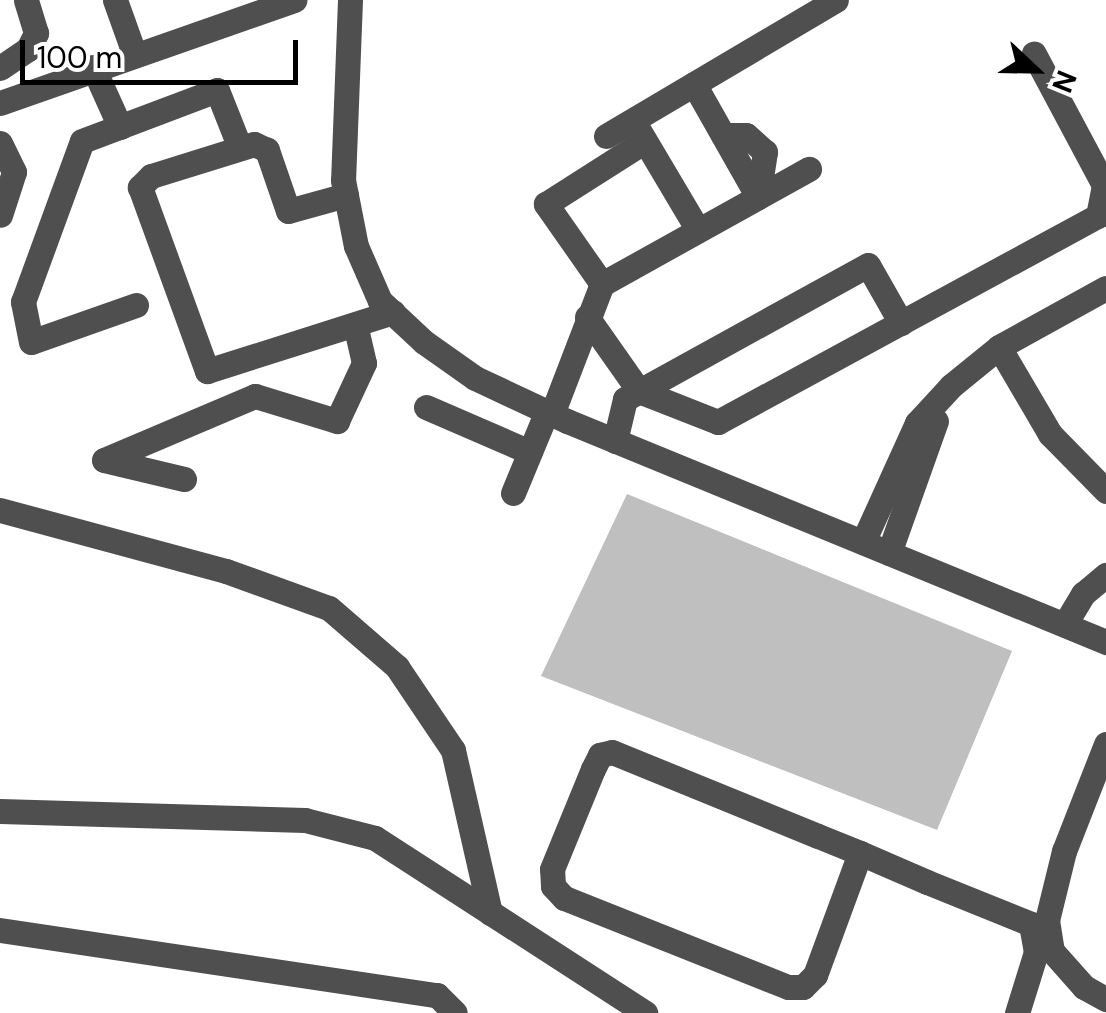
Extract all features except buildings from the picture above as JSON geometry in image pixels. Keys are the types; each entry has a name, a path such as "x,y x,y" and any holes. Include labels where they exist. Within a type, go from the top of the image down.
{"street":[{"path":"0,68 28,48 36,32 26,0"},
{"path":"116,0 134,53"},
{"path":"0,103 261,5 294,0"},
{"path":"350,0 346,196 356,246 380,301 392,312 475,378 550,413 1106,642"},
{"path":"602,284 546,204 694,84 836,0"},
{"path":"586,317 639,392 718,422 1098,216 1104,185 1034,54"},
{"path":"93,66 120,127"},
{"path":"694,84 723,134 746,135 765,152 758,198"},
{"path":"136,305 31,342 23,302 82,142 217,90 240,148"},
{"path":"606,136 639,131"},
{"path":"639,131 698,230"},
{"path":"0,143 14,172 0,216"},
{"path":"346,196 288,211 268,150 254,144 151,176 140,187 201,365 218,370 392,312"},
{"path":"513,493 602,284 809,169"},
{"path":"615,441 624,399 868,266 901,322"},
{"path":"863,542 917,423 951,386 999,348 1106,288"},
{"path":"184,480 104,460 255,396 337,421 364,363 355,325"},
{"path":"999,348 1050,434 1106,491"},
{"path":"889,552 951,386"},
{"path":"426,407 530,452"},
{"path":"0,510 226,571 329,608 398,667 454,750 490,912"},
{"path":"1065,624 1083,594 1106,575"},
{"path":"1106,744 1064,851 1048,920 1052,951 1084,987 1106,999"},
{"path":"860,853 815,975 802,987 788,987 564,898 553,886 552,869 593,768 600,755 612,752 860,853 1031,924 1036,952 1017,1013"},
{"path":"0,810 305,820 374,838 645,1013"},
{"path":"0,930 437,996 454,1013"}]}
